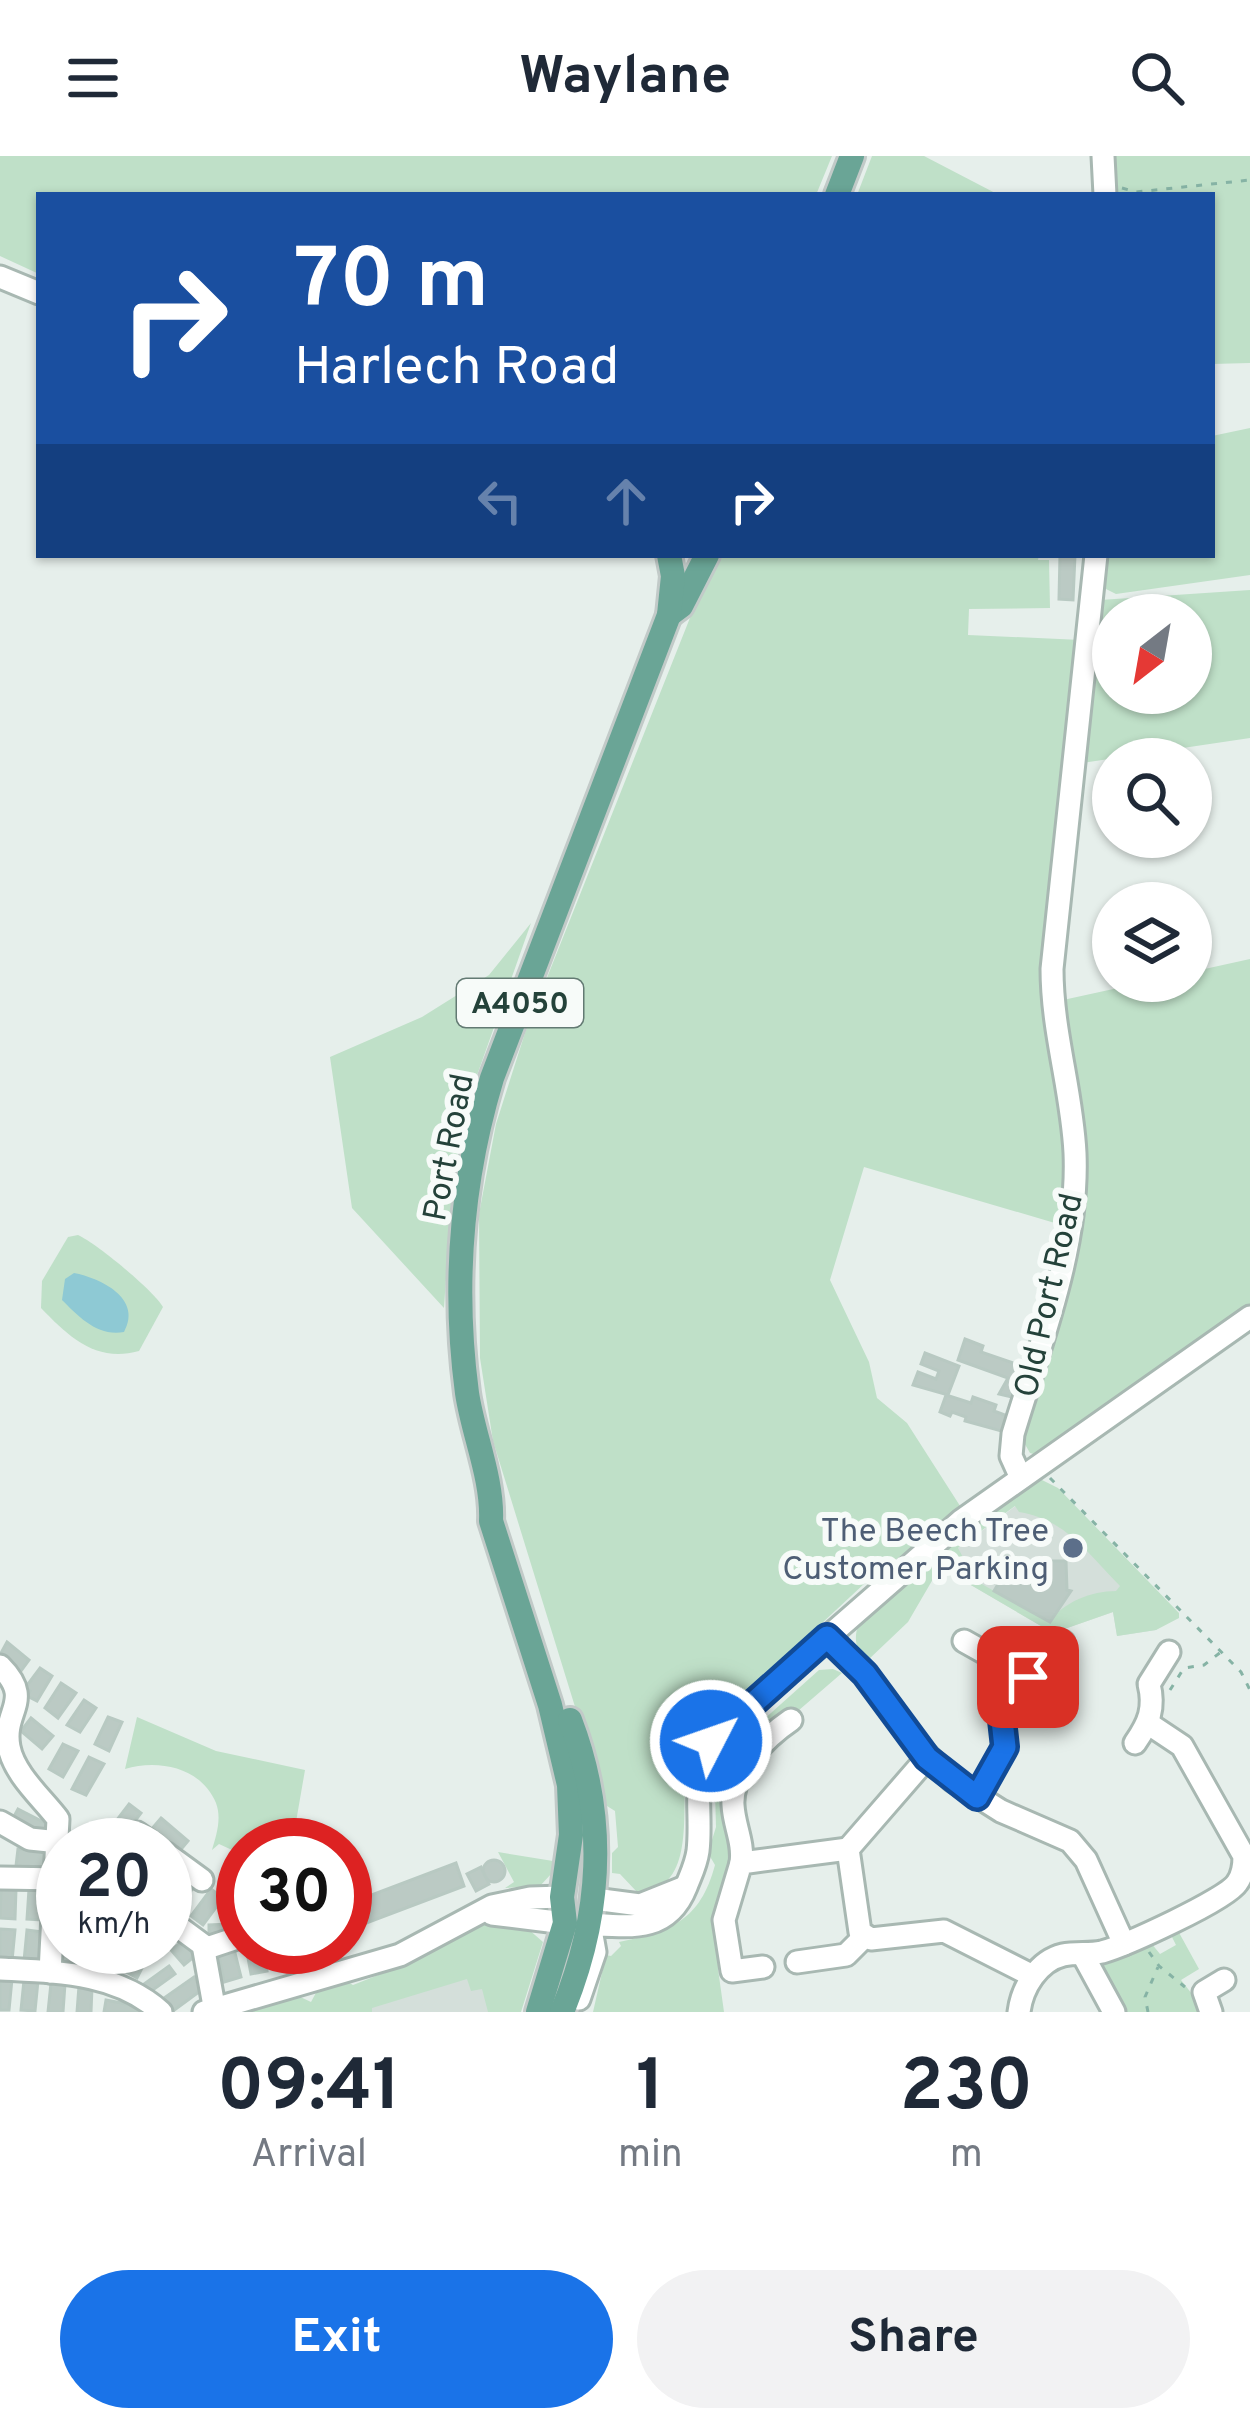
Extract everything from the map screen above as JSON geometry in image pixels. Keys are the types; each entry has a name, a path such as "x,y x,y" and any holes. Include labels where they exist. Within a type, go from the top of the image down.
{"main road":[{"path":"838,192 852,156"},
{"name":"Port Road","path":"562,2012 578,1911 567,1769 491,1521 492,1504 470,1410 460,1306 463,1221 474,1150 502,1049 669,615 671,558"},
{"name":"Port Road","path":"669,615 681,606 706,558"},
{"name":"Port Road","path":"538,2012 578,1911"}],"street":[{"path":"1103,156 1105,188"},
{"path":"0,277 36,292"},
{"name":"Old Port Road","path":"1029,1473 1011,1456 1013,1434 1058,1279 1074,1198 1075,1152 1054,1026 1052,969 1096,558"},
{"path":"192,1935 204,1949 209,2009 400,1955 485,1913 640,1905 686,1887 698,1853 698,1783 706,1750 719,1732 926,1548 1250,1317"},
{"path":"827,1637 865,1674 927,1758 977,1797 1070,1841 1133,1940"},
{"path":"964,1641 1033,1668"},
{"path":"977,1797 1005,1747 1002,1720 1046,1646 1063,1642"},
{"path":"1019,2012 1034,1976 1061,1955 1133,1940 1229,1892 1247,1866 1182,1746 1142,1733 1153,1698 1150,1684 1169,1652"},
{"path":"0,1666 18,1692 9,1724 14,1763 57,1818"},
{"path":"763,1967 732,1971 724,1920 740,1863 741,1839 733,1808 736,1786 766,1740 791,1720"},
{"path":"740,1863 848,1849 927,1758"},
{"path":"0,1822 36,1840"},
{"path":"848,1849 864,1937"},
{"path":"192,1873 202,1880"},
{"path":"0,1877 36,1878"},
{"path":"574,2012 595,1952 578,1911"},
{"path":"796,1962 846,1954 864,1937 944,1931 1034,1976"},
{"path":"204,1949 216,1945"},
{"path":"1083,1954 1114,2012"},
{"path":"0,1969 36,1971"},
{"path":"62,1974 111,1982 161,2012"},
{"path":"1211,2012 1204,1992 1223,1980"}],"path":[{"path":"1105,188 1136,192 1250,180"},
{"path":"1029,1473 1221,1652 1241,1672 1250,1690"},
{"path":"1177,1678 1184,1668 1204,1665 1221,1652"},
{"path":"1133,1940 1194,1996"},
{"path":"1148,2012 1144,2003 1147,1988 1159,1966"}],"shaded area":[{"path":"1039,1489 1173,1618 1156,1630 1117,1636 1113,1612 1053,1633 940,1567 946,1557"},
{"path":"470,1962 506,2012 309,2012"}],"green space":[{"path":"0,156 832,156 817,192 36,192 36,273 0,256"},
{"path":"872,156 924,156 993,192 858,192"},
{"path":"1110,156 1250,156 1250,363 1215,364 1215,192 1111,192"},
{"path":"1250,428 1250,575 1116,594 1102,587 1102,558 1215,558 1215,435"},
{"path":"719,558 1049,560 1050,608 969,609 968,635 1081,640 1042,989 1068,1165 1065,1226 864,1167 830,1280 869,1362 877,1398 907,1423 962,1509 865,1583 705,1732 687,1764 678,1862 657,1888 637,1892 620,1874 612,1873 612,1853 618,1847 615,1811 607,1806 601,1791 493,1441 480,1358 479,1214 496,1124 525,1033 709,570"},
{"path":"1250,590 1250,738 1212,744 1212,738 1092,738 1092,762 1082,763 1092,672 1092,714 1212,714 1212,594 1190,594"},
{"path":"531,923 475,1081 453,1174 444,1308 352,1208 330,1057 422,1017 489,975"},
{"path":"1250,959 1250,1308 1037,1455 1030,1453 1022,1439 1086,1193 1064,1042 1063,1000 1092,994 1092,1002 1212,1002 1212,967"},
{"path":"78,1235 124,1268 163,1307 139,1351 109,1353 84,1345 41,1308 42,1281 68,1237"},
{"path":"1036,1477 1058,1488 1179,1618 1156,1630 1117,1636 1113,1612 1053,1633 940,1567 908,1622 867,1661 856,1644 858,1625 956,1536 969,1539 958,1548 966,1563 964,1574 1049,1622 1079,1599 1116,1591 1120,1586 1075,1540 1015,1506 981,1531 979,1520"},
{"path":"819,1670 842,1673 748,1754 735,1852 716,1908 725,1960 718,1969 724,2012 593,2012 606,1955 621,1946 619,1942 681,1920 709,1884 715,1865 708,1853 716,1827 715,1791 724,1755"},
{"path":"137,1717 216,1751 305,1770 297,1818 218,1818 209,1791 189,1774 164,1766 125,1769"},
{"path":"498,1852 553,1861 552,1873 540,1886 505,1888 514,1882"},
{"path":"490,1922 527,1928 543,1942 521,2012 488,2012 482,1989 471,1991 467,1979 372,2008 372,2012 218,2012 294,1994 311,2002 318,1989 344,1980 353,1985"},
{"path":"1177,1929 1199,1969 1181,1980 1206,2012 1123,2012 1103,1967 1151,1943 1160,1954 1176,1945 1170,1933"}],"water":[{"path":"74,1273 106,1285 123,1300 128,1309 124,1332 97,1329 62,1300 65,1279"}],"building":[{"path":"1060,558 1075,558 1073,600 1059,599"},
{"path":"965,1339 983,1346 981,1352 1025,1367 1016,1398 999,1394 1008,1378 958,1360"},
{"path":"925,1353 959,1366 948,1395 913,1385 918,1372 936,1379 939,1371 921,1364"},
{"path":"946,1395 996,1405 994,1411 1010,1417 1005,1432 940,1412"},
{"path":"1049,1561 1066,1561 1067,1590 1071,1591 1050,1622 994,1591 1006,1571 1037,1582 1037,1570 1049,1569"},
{"path":"7,1642 29,1660 21,1671 0,1655"},
{"path":"40,1668 52,1676 37,1701 27,1696 30,1691 25,1688"},
{"path":"61,1683 76,1693 58,1718 45,1708"},
{"path":"84,1700 96,1708 80,1732 67,1725"},
{"path":"108,1717 122,1722 109,1751 95,1744"},
{"path":"31,1718 53,1736 42,1749 21,1731"},
{"path":"63,1744 78,1751 63,1777 49,1769"},
{"path":"89,1757 104,1764 86,1795 72,1789"},
{"path":"129,1804 141,1813 137,1818 118,1818"},
{"path":"18,1809 36,1818 36,1832 12,1820"},
{"path":"18,1849 36,1851 36,1868 16,1866"},
{"path":"494,1860 505,1871 494,1882 483,1871"},
{"path":"456,1863 464,1886 372,1921 372,1895"},
{"path":"481,1867 489,1884 476,1891 467,1874"},
{"path":"1,1888 16,1889 15,1919 0,1918"},
{"path":"29,1889 36,1889 36,1920 27,1919"},
{"path":"211,1889 216,1893 216,1907 203,1925 192,1915"},
{"path":"0,1929 15,1930 12,1961 0,1960"},
{"path":"27,1930 36,1931 36,1962 24,1961"},
{"path":"158,1974 175,1974 150,1992 144,1984"},
{"path":"222,1974 240,1974 241,1977 224,1982"},
{"path":"194,1977 203,1989 173,2011 164,1998"},
{"path":"0,1978 12,1979 9,2010 0,2010"},
{"path":"24,1980 38,1981 35,2011 21,2010"},
{"path":"51,1983 65,1984 63,2012 48,2012"},
{"path":"79,1986 92,1987 91,2012 77,2012"},
{"path":"106,2000 147,2008 146,2012 104,2012"}],"place":[{"name":"The Beech Tree Customer Parking","path":"1073,1548"}],"route":[{"path":"711,1741 827,1637 865,1674 927,1758 977,1797 1005,1747 1002,1720 1028,1677"}]}
